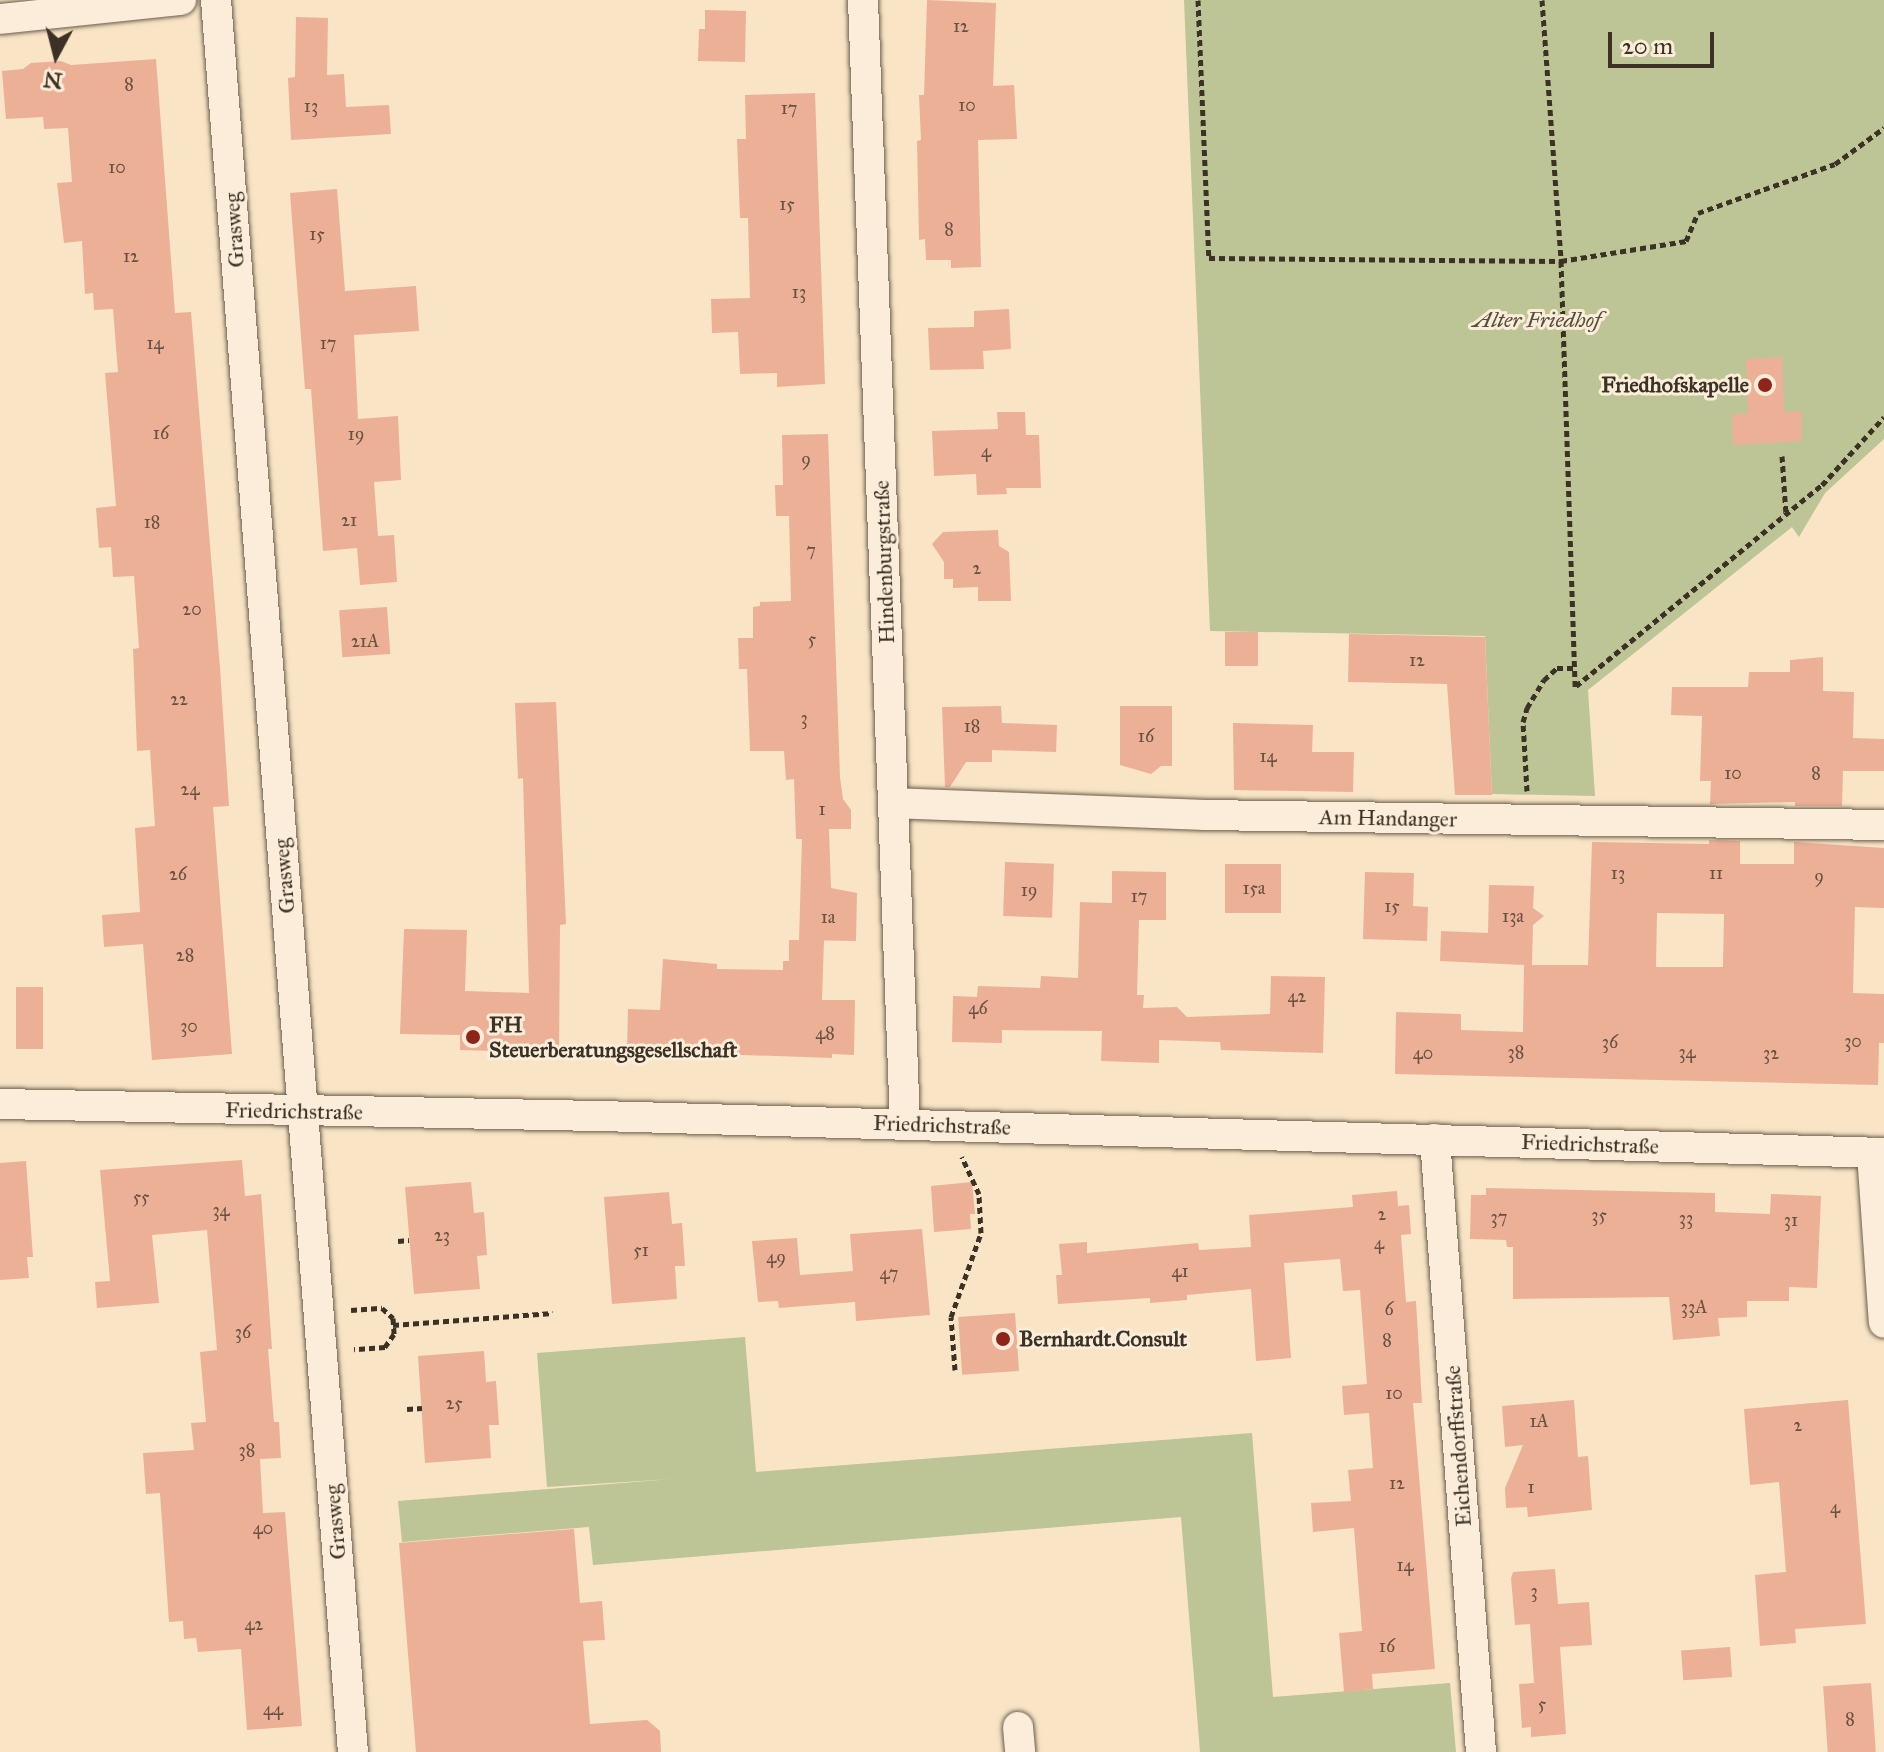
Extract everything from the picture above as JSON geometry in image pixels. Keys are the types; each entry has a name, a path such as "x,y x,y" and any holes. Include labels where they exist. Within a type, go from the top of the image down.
{"street":[{"path":"0,19 181,0"},
{"name":"Grasweg","path":"216,0 353,1752"},
{"name":"Hindenburgstraße","path":"863,0 905,1124"},
{"name":"Am Handanger","path":"893,803 1204,815 1884,825"},
{"name":"Friedrichstraße","path":"0,1104 905,1124 1878,1153"},
{"name":"Eichendorffstraße","path":"1435,1139 1481,1752"},
{"path":"1878,1153 1884,1323"}],"path":[{"path":"1198,0 1209,258 1561,261 1686,241 1698,213 1835,164 1884,128"},
{"path":"1542,0 1561,261 1575,687 1822,485 1884,417"},
{"path":"1782,456 1786,514"},
{"path":"1529,820 1523,722 1527,708 1544,680 1557,668 1574,668"},
{"path":"955,1370 951,1317 981,1233 979,1194 960,1153"},
{"path":"398,1241 409,1240"},
{"path":"351,1310 382,1308 393,1318 394,1334 385,1347 354,1349"},
{"path":"393,1325 553,1313"},
{"path":"407,1409 422,1408"}],"green space":[{"name":"Alter Friedhof","path":"1184,0 1884,0 1884,439 1825,493 1799,537 1792,527 1588,690 1595,796 1492,794 1485,636 1210,631"},
{"path":"745,1337 756,1472 1252,1433 1273,1697 1450,1683 1456,1752 1200,1752 1181,1517 593,1565 589,1527 402,1542 398,1501 672,1479 547,1487 537,1353"}],"building":[{"path":"927,0 996,3 993,86 1014,85 1017,139 978,140 981,267 951,268 951,260 926,260 925,239 919,240 917,141 921,140 919,95 924,95"},
{"path":"705,10 746,11 745,62 698,61 699,29 705,29"},
{"path":"296,17 328,18 327,75 344,74 346,107 389,105 391,134 291,140 288,78 295,77"},
{"path":"156,59 175,313 191,312 220,668 229,806 213,807 232,1054 152,1060 143,944 104,947 102,915 140,912 135,828 155,826 150,750 137,751 133,649 139,648 134,576 113,577 111,547 99,548 96,508 116,506 105,373 118,372 113,309 94,310 93,293 85,294 82,241 64,243 57,183 72,182 68,128 44,129 43,117 6,119 2,71 23,69 31,63 61,61 71,65"},
{"path":"815,93 825,384 777,387 777,373 740,374 738,332 712,333 711,299 750,298 748,218 740,218 737,139 746,139 745,95"},
{"path":"337,189 345,291 416,286 419,331 354,335 358,419 398,416 401,480 374,482 378,536 394,535 397,582 360,585 357,548 323,551 311,389 305,389 290,193"},
{"path":"1009,309 1011,349 983,351 984,369 930,370 928,328 974,327 974,311"},
{"name":"Friedhofskapelle","path":"1782,357 1784,412 1801,411 1802,441 1733,445 1732,414 1748,413 1746,359"},
{"path":"997,412 1025,412 1026,435 1039,435 1041,488 1006,488 1007,494 977,495 976,474 934,476 932,431 998,429"},
{"path":"828,434 840,777 843,799 851,810 851,829 829,829 831,888 857,893 856,941 799,940 802,839 796,839 794,779 786,780 784,751 750,751 747,669 739,669 738,638 753,638 753,607 760,606 760,602 791,601 789,516 776,516 775,485 783,485 782,435"},
{"path":"998,530 999,546 1009,552 1011,601 978,601 978,587 953,588 953,579 944,579 944,562 932,544 943,532"},
{"path":"387,607 390,654 342,657 339,610"},
{"path":"1225,632 1258,632 1258,666 1225,666"},
{"path":"1349,634 1485,637 1492,795 1455,795 1447,684 1348,682"},
{"path":"1823,657 1823,691 1854,692 1853,738 1884,739 1884,771 1843,771 1842,806 1795,806 1795,802 1710,804 1711,781 1700,781 1702,716 1671,715 1672,687 1748,687 1749,672 1790,672 1790,660"},
{"path":"556,702 566,924 560,925 559,1057 495,1056 495,1051 460,1050 460,1035 400,1034 404,929 467,930 465,991 529,993 523,778 518,779 515,703"},
{"path":"1001,706 1002,723 1057,725 1056,752 992,750 992,762 966,762 950,787 945,787 942,707"},
{"path":"1120,706 1172,706 1172,766 1161,766 1151,774 1120,765"},
{"path":"1233,723 1313,725 1312,752 1354,752 1353,792 1234,790"},
{"path":"1709,840 1740,841 1740,864 1794,864 1794,842 1884,848 1884,908 1855,907 1853,993 1884,994 1884,1043 1879,1043 1878,1085 1395,1074 1396,1012 1461,1014 1461,1030 1523,1032 1524,965 1440,961 1441,931 1488,933 1489,885 1534,886 1533,908 1544,916 1533,925 1532,965 1588,965 1592,842 1709,844","holes":["1657,913 1724,914 1723,967 1656,967"]},
{"path":"1005,862 1054,864 1052,918 1003,916"},
{"path":"1225,864 1281,864 1281,913 1225,913"},
{"path":"1112,871 1166,872 1166,920 1139,920 1137,995 1144,995 1143,1008 1177,1007 1187,1017 1270,1014 1271,976 1325,977 1323,1053 1221,1050 1220,1042 1159,1040 1159,1063 1101,1061 1102,1031 1002,1030 1002,1043 952,1042 953,996 977,997 978,986 1040,988 1041,976 1078,978 1080,902 1112,903"},
{"path":"1365,872 1414,873 1413,906 1428,907 1427,941 1363,939"},
{"path":"789,940 824,940 822,1000 855,1000 854,1055 832,1054 832,1058 627,1051 628,1009 660,1010 663,959 717,964 717,969 783,970 783,961 789,961"},
{"path":"16,987 43,987 43,1049 16,1049"},
{"path":"242,1160 245,1196 261,1194 272,1349 268,1349 274,1422 279,1422 281,1458 260,1459 263,1513 285,1512 302,1726 247,1730 241,1649 198,1652 196,1638 184,1639 183,1621 169,1622 160,1493 146,1494 143,1453 194,1450 191,1423 206,1422 200,1352 217,1350 207,1230 152,1235 159,1303 97,1308 95,1282 110,1281 100,1170"},
{"path":"26,1161 33,1257 27,1257 29,1278 0,1280 0,1163"},
{"path":"471,1182 474,1213 484,1212 487,1255 477,1256 480,1289 414,1294 405,1187"},
{"path":"972,1182 975,1214 970,1214 971,1229 934,1232 931,1186"},
{"path":"1486,1188 1715,1193 1715,1212 1770,1214 1771,1194 1821,1196 1817,1288 1789,1287 1789,1301 1747,1301 1747,1317 1718,1318 1720,1336 1673,1340 1669,1297 1513,1299 1513,1247 1507,1247 1506,1240 1470,1239 1471,1195 1486,1195"},
{"path":"1397,1191 1398,1206 1409,1205 1411,1234 1401,1235 1406,1302 1416,1301 1422,1403 1413,1403 1435,1669 1372,1674 1373,1689 1344,1692 1339,1633 1362,1631 1354,1528 1313,1532 1311,1503 1351,1501 1348,1470 1373,1468 1369,1413 1344,1415 1342,1386 1367,1384 1360,1290 1343,1291 1340,1259 1284,1263 1291,1358 1256,1361 1251,1289 1187,1295 1187,1300 1150,1303 1150,1298 1058,1304 1056,1275 1062,1275 1059,1244 1087,1242 1087,1253 1198,1243 1199,1250 1251,1247 1249,1215 1353,1207 1352,1195"},
{"path":"669,1192 672,1224 682,1223 685,1266 675,1266 677,1299 612,1304 604,1197"},
{"path":"922,1229 930,1315 856,1321 855,1302 779,1308 778,1301 758,1302 752,1241 797,1238 800,1275 853,1271 850,1234"},
{"path":"1015,1313 1019,1371 962,1375 958,1317"},
{"path":"484,1351 486,1382 496,1381 499,1425 489,1425 491,1458 425,1463 418,1356"},
{"path":"1574,1400 1578,1457 1588,1456 1592,1510 1528,1517 1527,1507 1506,1508 1505,1488 1523,1445 1505,1447 1502,1406"},
{"path":"1848,1400 1866,1624 1795,1629 1796,1643 1760,1646 1755,1575 1786,1572 1779,1482 1750,1485 1744,1409"},
{"path":"574,1529 580,1603 602,1601 605,1640 583,1641 590,1724 647,1720 660,1731 661,1752 416,1752 399,1543"},
{"path":"1555,1569 1558,1604 1589,1602 1592,1645 1560,1647 1566,1734 1531,1737 1531,1727 1522,1728 1519,1684 1534,1683 1530,1624 1515,1625 1511,1578 1513,1572"},
{"path":"1730,1647 1732,1677 1683,1680 1681,1650"},
{"path":"1871,1683 1876,1752 1828,1752 1823,1686"}],"place":[{"name":"Friedhofskapelle","path":"1765,385"},
{"name":"FH Steuerberatungsgesellschaft","path":"473,1037"},
{"name":"Bernhardt.Consult","path":"1003,1339"}]}
